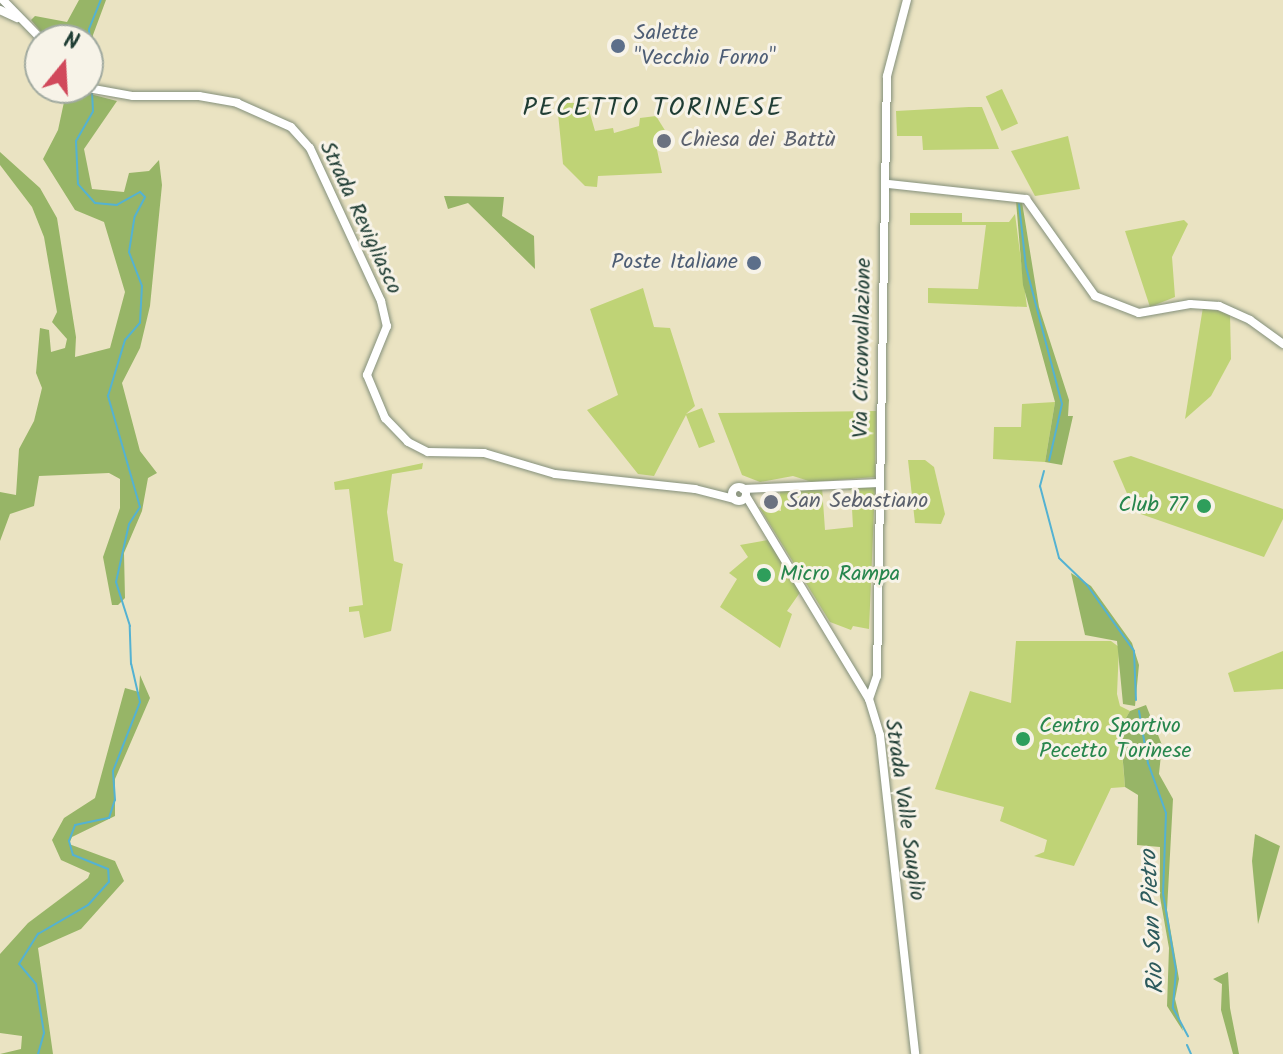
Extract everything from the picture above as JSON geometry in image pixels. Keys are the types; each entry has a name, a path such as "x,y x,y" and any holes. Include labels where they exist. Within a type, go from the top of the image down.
{"street":[{"path":"24,21 0,9 3,0 24,21 27,24"},
{"name":"Via Circonvallazione","path":"869,699 877,676 884,197 888,184 887,76 907,0"},
{"name":"Strada Revigliasco","path":"104,93 199,96 237,103 291,127 310,148 381,301 387,326 367,375 385,418 422,450 484,453 525,466 721,493 879,483"},
{"path":"888,184 1026,199 1095,296 1139,313 1190,304 1219,306 1250,320 1283,344"},
{"name":"Strada Valle Sauglio","path":"742,494 754,507 869,699 880,735 915,1054"}],"green space":[{"path":"79,0 106,0 97,24 34,24 31,20 35,16 67,22"},
{"path":"1002,89 1018,123 1002,131 986,97"},
{"path":"104,98 117,101 84,149 92,189 124,192 129,173 149,171 159,160 162,185 150,306 140,348 122,383 140,451 157,473 148,478 142,511 124,553 125,598 118,605 112,605 103,557 120,508 120,479 109,473 39,476 34,506 10,514 0,541 0,492 16,495 19,449 34,421 42,388 36,373 40,328 49,330 51,352 65,348 67,339 52,322 57,312 44,237 32,207 0,165 0,152 40,188 57,218 76,337 75,357 110,348 125,292 104,222 75,210 43,159 58,130 64,104 104,104"},
{"path":"557,103 587,103 595,131 613,128 614,133 639,126 640,118 656,116 666,132 654,136 662,173 598,176 597,187 585,186 563,164"},
{"path":"982,107 999,149 923,150 922,136 897,136 896,111"},
{"path":"1068,136 1080,189 1035,196 1011,151"},
{"path":"444,196 504,197 502,216 534,236 535,269 468,203 448,209"},
{"path":"1016,201 1022,202 1039,307 1069,400 1068,416 1073,416 1062,465 1045,462 1055,402 1023,285"},
{"path":"910,213 962,213 962,222 1009,222 1015,214 1027,307 928,303 928,288 978,289 986,225 910,225"},
{"path":"1184,220 1188,224 1172,257 1175,297 1150,307 1125,231"},
{"path":"643,288 654,327 670,328 695,406 686,414 702,408 715,442 699,448 686,415 654,476 638,474 587,410 618,395 590,309"},
{"path":"1203,307 1230,314 1231,359 1211,396 1185,419"},
{"path":"1055,402 1045,462 993,459 994,427 1021,427 1022,404"},
{"path":"876,411 875,477 812,482 793,476 760,482 742,475 718,413"},
{"name":"Club 77","path":"1131,456 1283,509 1283,519 1264,557 1135,512 1113,461"},
{"path":"908,460 925,460 934,467 945,514 941,524 915,523"},
{"path":"423,463 422,469 392,474 387,512 394,561 403,564 391,631 364,638 359,611 349,612 349,607 363,605 349,489 335,490 334,482"},
{"path":"822,487 825,530 853,527 851,490 840,487 875,487 869,629 853,626 851,630 830,622 759,507 781,511 780,490"},
{"path":"768,540 801,591 787,611 792,614 780,648 720,607 737,579 729,573 748,557 740,545"},
{"path":"1071,573 1091,586 1132,643 1139,665 1135,706 1123,704 1117,641 1085,635"},
{"name":"Centro Sportivo Pecetto Torinese","path":"1016,641 1111,641 1119,647 1117,694 1120,706 1130,711 1120,728 1125,787 1111,788 1074,866 1034,856 1044,852 1047,840 1000,821 1004,807 935,789 970,691 1011,703"},
{"path":"1283,651 1283,689 1234,692 1228,673"},
{"path":"140,675 150,698 115,779 115,816 72,837 69,844 115,861 124,881 81,929 38,948 53,1054 0,1054 21,1049 22,1036 0,1033 0,954 28,923 88,878 90,873 61,860 52,840 64,818 95,798 125,688 139,692"},
{"path":"1146,705 1162,745 1159,774 1173,799 1167,910 1179,979 1175,999 1183,1031 1167,1006 1169,948 1160,897 1160,847 1137,845 1138,795 1125,787 1120,728 1130,711"},
{"path":"1255,834 1280,846 1258,924 1252,861"},
{"path":"1228,972 1230,1008 1239,1054 1233,1054 1221,1010 1222,984 1213,979"}],"waterway":[{"path":"91,24 101,0"},
{"path":"38,1054 44,1033 36,984 19,964 38,934 88,905 109,882 108,869 73,855 69,841 75,825 109,818 115,800 113,771 140,702 131,664 130,626 116,582 129,524 140,507 108,396 125,340 140,323 142,286 129,252 135,216 145,197 140,192 117,205 95,203 78,184 76,141 93,111 93,104"},
{"name":"Rio San Pietro","path":"1019,204 1026,267 1062,404 1049,461"},
{"name":"Rio San Pietro","path":"1044,471 1040,486 1059,558 1087,585 1134,651 1136,700"},
{"name":"Rio San Pietro","path":"1139,711 1148,763 1166,813 1163,893 1176,971 1173,1008 1188,1036"},
{"name":"Rio San Pietro","path":"1187,1045 1191,1054"}],"place":[{"name":"Salette \"Vecchio Forno\"","path":"618,46"},
{"name":"Chiesa dei Battù","path":"664,141"},
{"name":"Poste Italiane","path":"754,263"},
{"name":"San Sebastiano","path":"771,502"},
{"name":"Club 77","path":"1204,506"},
{"name":"Micro Rampa","path":"764,575"},
{"name":"Centro Sportivo Pecetto Torinese","path":"1023,739"}],"district":[{"name":"PECETTO TORINESE","path":"653,109"}]}
